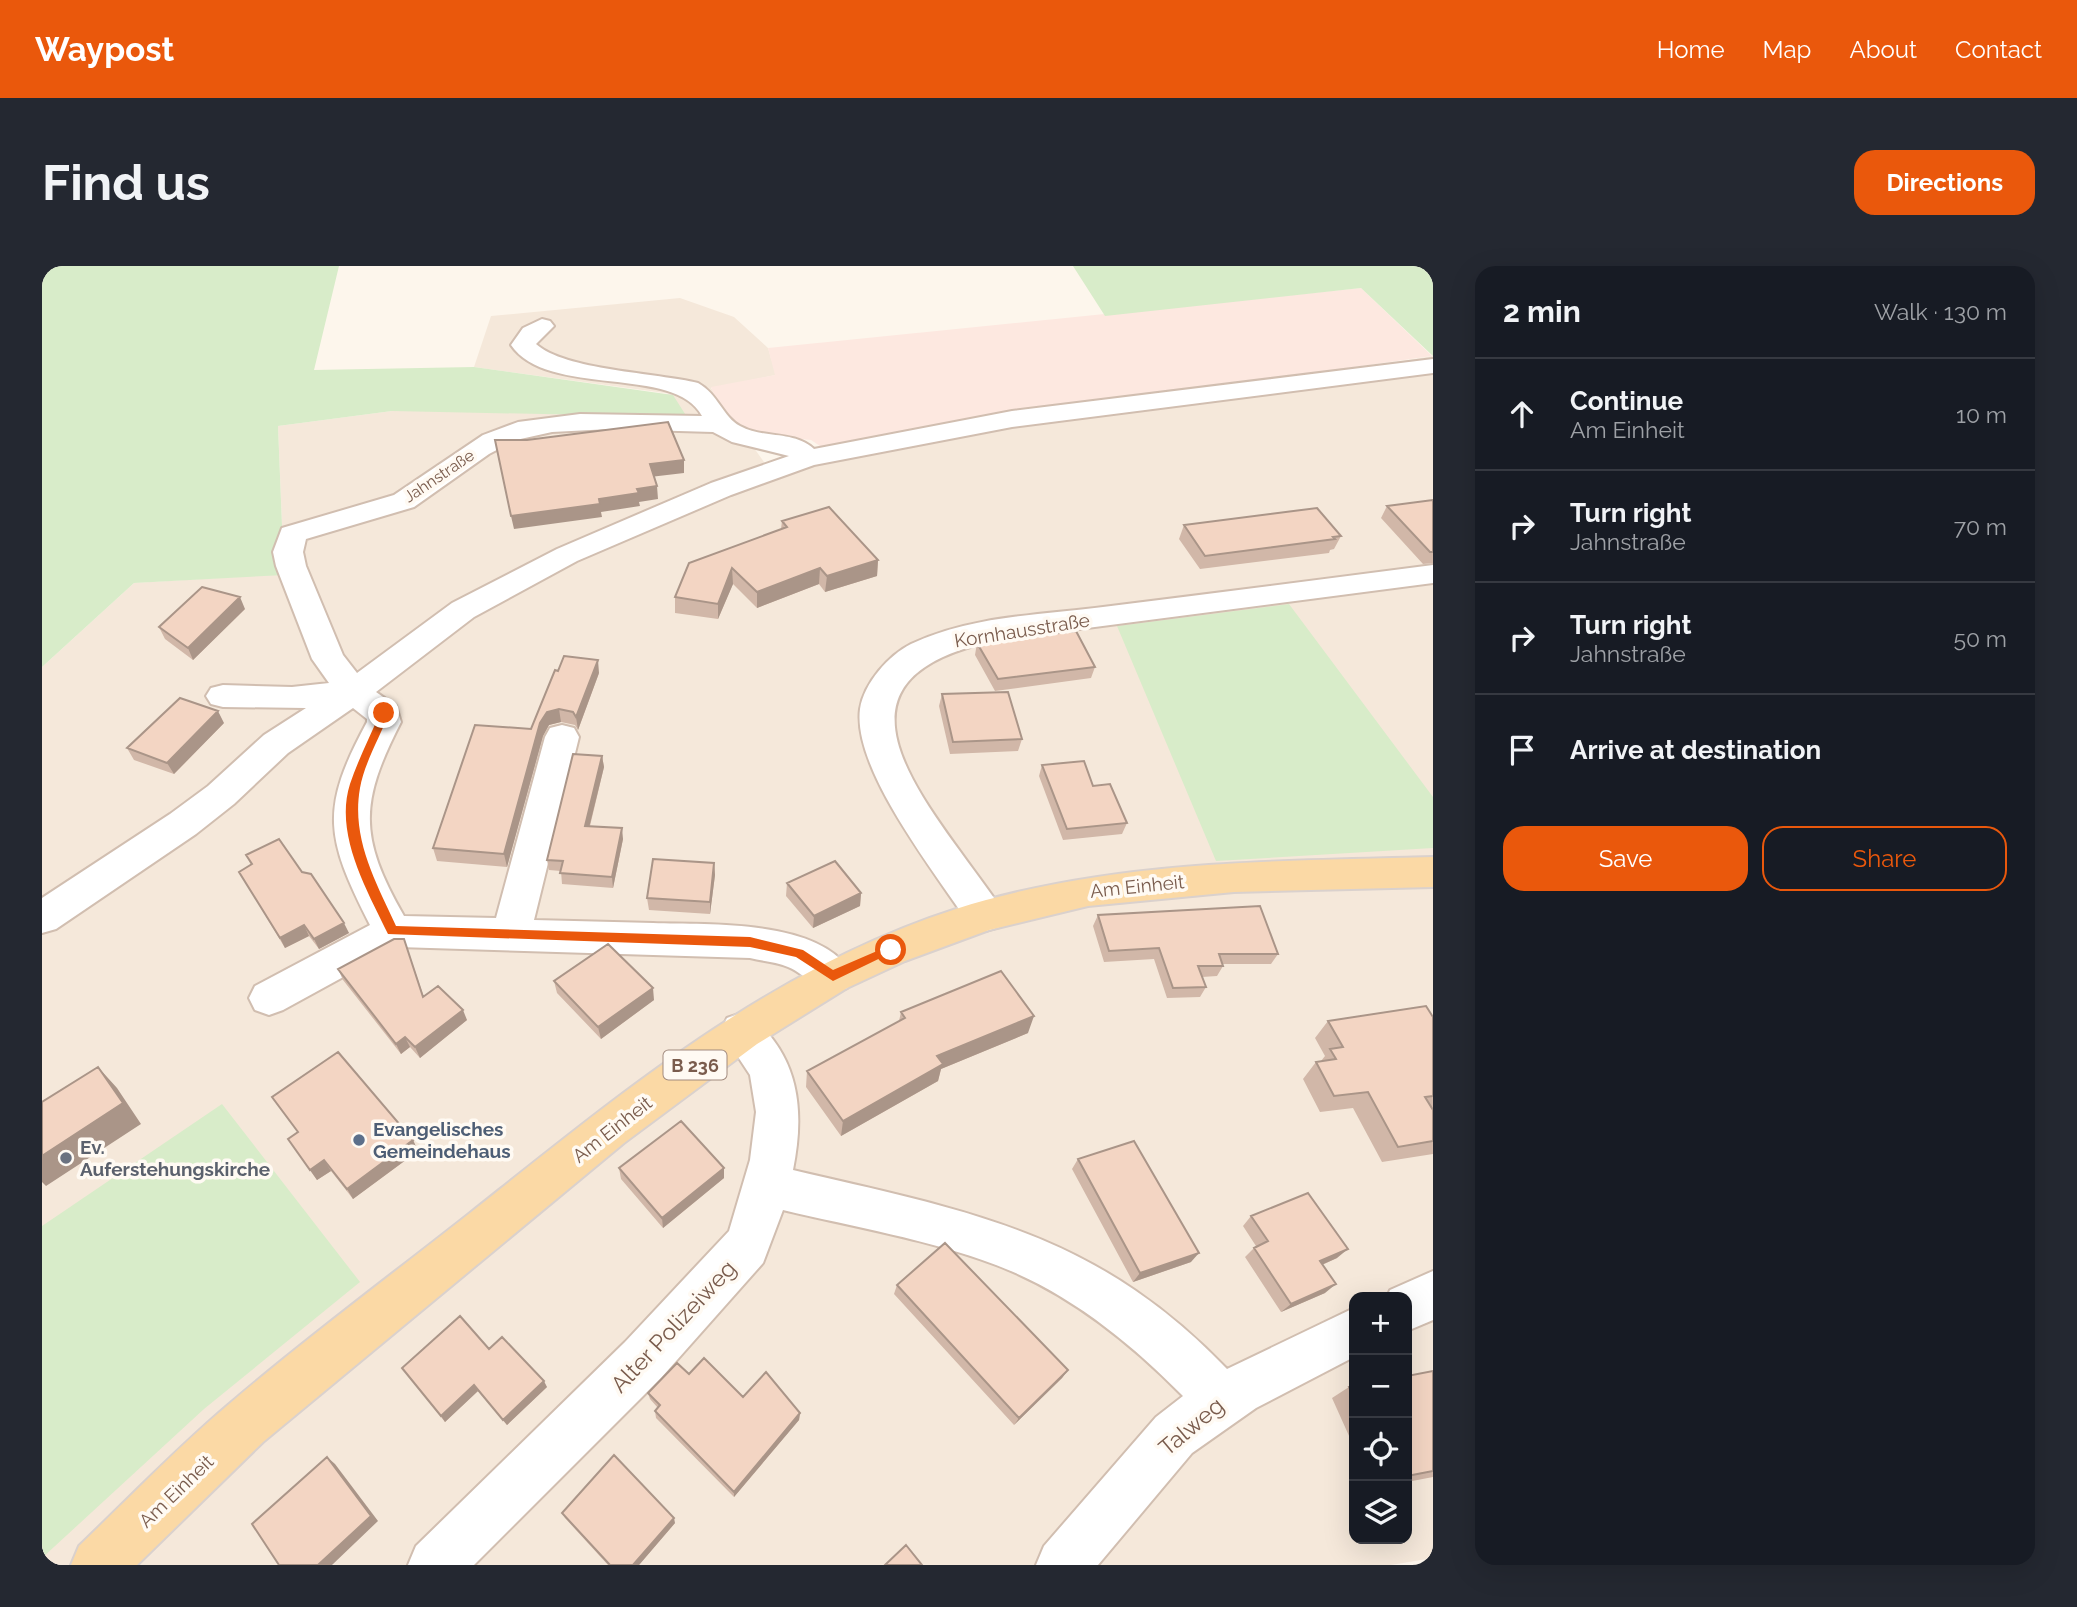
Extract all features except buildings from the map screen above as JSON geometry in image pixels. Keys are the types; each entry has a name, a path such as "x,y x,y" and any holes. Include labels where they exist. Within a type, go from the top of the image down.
{"main road":[{"name":"Am Einheit","path":"98,1565 245,1424 598,1138 742,1031 833,976 891,950 985,916 1088,891 1234,877 1433,872"}],"street":[{"path":"542,326 531,333 523,345 533,357 555,365 689,387 706,397 719,424"},
{"path":"42,918 183,824 221,795 276,744 354,692 463,610 513,582 644,521 808,458 1012,419 1433,366"},
{"name":"Jahnstraße","path":"393,931 358,853 352,824 355,787 384,713 354,692 340,677 316,635 290,566 288,552 292,534 306,527 379,512 405,501 471,454 520,429 607,422 719,424 743,437 797,448 808,458"},
{"name":"Kornhausstraße","path":"985,916 902,792 884,754 877,729 877,708 886,686 919,653 945,642 1030,626 1433,573"},
{"path":"223,696 292,698 354,692"},
{"path":"512,932 562,737"},
{"path":"269,998 393,931 512,932 750,942 799,953 833,976"},
{"name":"Alter Polizeiweg","path":"435,1565 642,1360 735,1262 754,1227 766,1185 776,1128 776,1090 769,1070 742,1031"},
{"path":"766,1185 973,1236 1033,1257 1063,1272 1150,1331 1187,1362 1220,1399"},
{"path":"1412,1305 1433,1295"},
{"name":"Talweg","path":"1063,1565 1174,1435 1220,1399 1349,1334"}],"shaded area":[{"path":"1361,288 1432,356 1010,416 823,448 811,440 744,434 725,423 711,387 775,375 768,348"},
{"path":"680,298 734,317 768,348 776,375 711,388 774,476 818,460 1010,425 1433,356 1433,1558 1391,1565 42,1565 42,667 134,583 284,574 278,426 392,411 672,394 474,367 491,316"}],"green space":[{"path":"42,266 339,266 314,370 474,367 673,395 687,417 392,411 278,426 284,575 134,583 42,667"},
{"path":"1073,266 1433,266 1433,356 1361,288 1105,316"},
{"path":"1289,604 1433,797 1433,848 1216,861 1117,626"},
{"path":"222,1104 360,1282 204,1409 42,1558 42,1226"}],"place":[{"name":"Evangelisches Gemeindehaus","path":"359,1140"},
{"name":"Ev. Auferstehungskirche","path":"66,1158"}],"route":[{"path":"384,713 384,722 361,769 351,804 358,853 383,915 393,931 512,932 750,942 799,953 833,976 891,950"}]}
